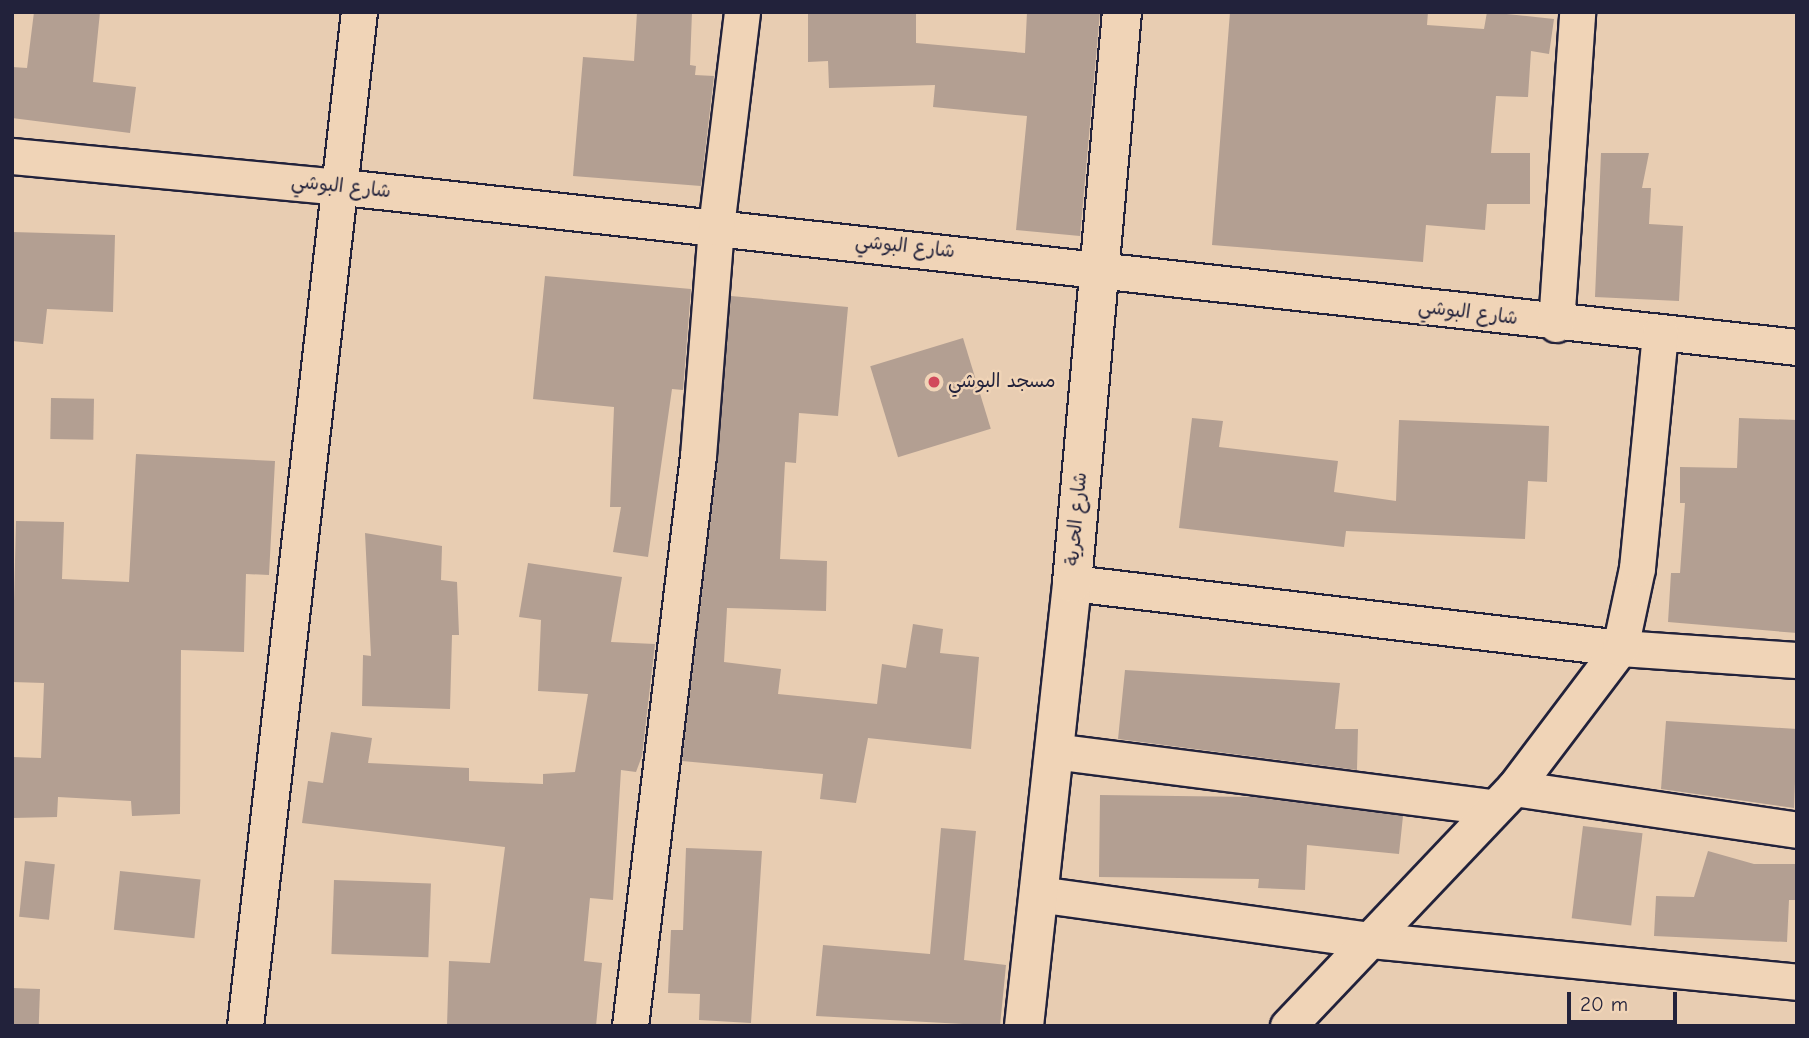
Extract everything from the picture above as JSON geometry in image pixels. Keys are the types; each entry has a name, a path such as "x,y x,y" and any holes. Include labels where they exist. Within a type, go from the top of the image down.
{"street":[{"path":"245,1026 343,187 359,12"},
{"path":"630,1026 698,456 716,227 742,12"},
{"name":"شارع الحرية","path":"1024,1026 1072,583 1097,268 1122,12"},
{"path":"1556,324 1577,12"},
{"name":"شارع البوشي","path":"12,156 343,187 1097,268 1556,324 1797,347"},
{"path":"1288,1026 1502,797 1620,648 1637,568 1660,332"},
{"path":"1072,583 1620,648 1797,660"},
{"path":"1054,751 1797,830"},
{"path":"1038,894 1371,940 1797,982"}],"building":[{"path":"34,12 100,12 93,82 136,87 130,133 12,118 12,67 27,68"},
{"path":"637,12 692,12 690,65 696,66 695,75 714,76 701,186 573,176 583,57 634,61"},
{"path":"808,12 916,12 916,43 1025,53 1027,12 1100,12 1080,236 1016,230 1027,116 933,107 935,85 829,88 828,61 808,62"},
{"path":"1230,12 1428,12 1427,25 1484,29 1487,12 1554,19 1549,54 1531,51 1528,97 1496,96 1491,153 1530,153 1530,204 1487,204 1485,230 1426,225 1423,262 1212,245"},
{"path":"1601,153 1649,153 1642,188 1651,188 1649,224 1683,226 1679,301 1595,297"},
{"path":"12,232 115,235 113,312 47,309 43,344 12,341"},
{"path":"545,276 691,289 683,390 672,389 648,557 613,552 621,507 610,507 614,407 533,399"},
{"path":"731,296 848,307 838,416 799,413 796,463 785,462 780,559 827,561 826,611 727,608 724,662 781,669 778,694 877,704 882,664 906,668 913,624 943,629 940,653 979,657 971,749 868,738 856,803 820,799 823,774 682,761 718,458"},
{"path":"963,338 991,429 898,457 870,366"},
{"path":"51,398 94,399 93,440 50,439"},
{"path":"1192,418 1223,421 1219,447 1338,461 1334,492 1396,501 1399,420 1549,426 1547,482 1528,481 1525,539 1346,531 1344,547 1179,528"},
{"path":"1739,418 1797,420 1797,633 1668,622 1671,573 1680,573 1685,503 1680,503 1680,467 1737,468"},
{"path":"136,454 275,461 269,575 246,574 244,652 181,650 180,814 132,816 131,801 58,797 57,817 12,818 12,757 41,758 44,683 12,682 16,521 64,522 62,579 129,582"},
{"path":"365,533 442,546 441,580 457,582 459,635 452,635 450,709 362,706 363,655 371,656"},
{"path":"528,563 622,577 611,642 655,644 642,756 636,772 621,770 613,900 590,898 584,961 602,963 596,1026 447,1026 449,961 490,963 505,847 302,823 308,781 323,783 331,732 372,738 368,763 469,768 469,781 543,784 543,774 575,772 588,694 538,691 541,620 519,617"},
{"path":"1125,670 1340,683 1335,729 1358,729 1357,770 1118,739"},
{"path":"1666,721 1797,729 1794,808 1661,789"},
{"path":"1100,795 1253,797 1403,816 1399,854 1307,845 1305,890 1258,888 1259,879 1099,877"},
{"path":"1583,826 1643,833 1631,926 1572,918"},
{"path":"941,828 976,831 964,960 1006,965 1000,1026 816,1016 823,945 930,954"},
{"path":"686,848 762,851 751,1023 699,1020 700,994 668,993 671,930 683,930"},
{"path":"1708,851 1754,864 1797,864 1797,900 1789,900 1787,942 1654,936 1656,896 1694,897"},
{"path":"25,861 55,864 49,920 19,917"},
{"path":"120,871 201,879 194,938 114,930"},
{"path":"334,880 431,883 428,957 331,954"},
{"path":"12,988 40,989 39,1026 12,1026"}],"place":[{"name":"مسجد البوشي","path":"934,382"}]}
